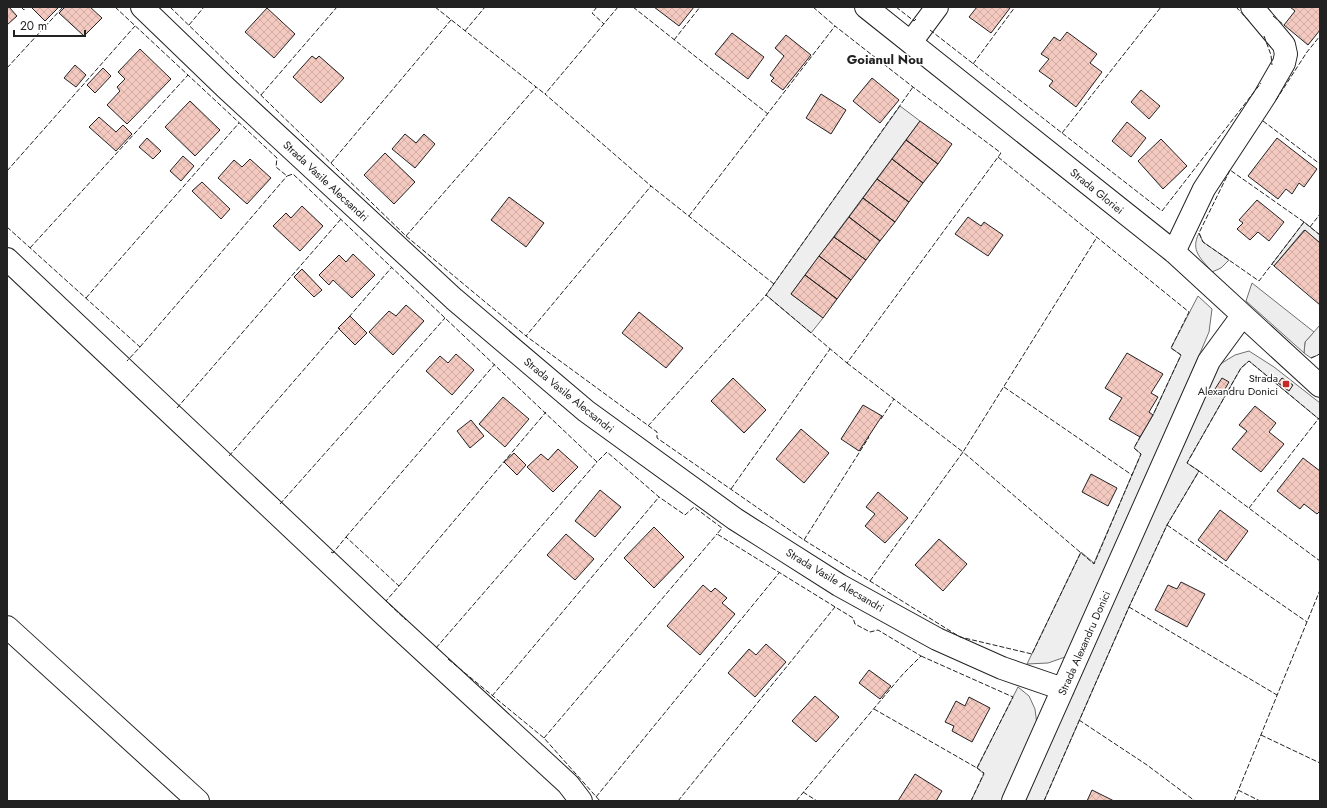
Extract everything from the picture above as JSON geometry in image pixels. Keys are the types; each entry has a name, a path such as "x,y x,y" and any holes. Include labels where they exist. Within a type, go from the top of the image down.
{"street":[{"name":"Strada Vasile Alecsandri","path":"142,7 226,88 454,299 586,411 735,519 839,585 937,639 1002,668 1063,688"},
{"name":"Strada Gloriei","path":"866,7 1174,252 1242,316 1318,381"},
{"path":"910,42 937,7"},
{"path":"1174,252 1204,190 1266,96 1284,63 1286,54 1284,45 1252,7"},
{"path":"7,259 379,610 568,784 581,801"},
{"name":"Strada Alexandru Donici","path":"1013,801 1209,361 1242,316"},
{"path":"7,627 198,801"}],"shaded area":[{"path":"900,106 920,121 791,294 823,318 811,333 766,295"},
{"path":"1304,222 1320,235 1320,243 1304,230 1274,266 1272,264"},
{"path":"1199,233 1203,242 1229,260 1221,268 1212,272 1198,254 1196,245"},
{"path":"1252,283 1314,332 1305,342 1304,353 1246,301"},
{"path":"1198,296 1212,309 1209,332 1075,647 1068,656 1048,663 1027,664 1081,552 1094,563 1141,454 1134,448 1153,415 1181,355 1171,348"},
{"path":"1320,325 1320,353 1311,358 1304,353 1305,342"},
{"path":"1249,351 1274,367 1320,403 1320,420 1249,361 1241,368 1187,463 1199,471 1167,525 1129,607 1044,801 1025,801 1217,366 1235,355"},
{"path":"1018,687 1029,696 1035,709 1037,725 1003,801 971,801 984,774 977,768"}],"building":[{"path":"7,7 9,7 17,16 7,25"},
{"path":"31,7 59,7 45,21"},
{"path":"65,7 90,7 102,18 84,36 59,13"},
{"path":"654,7 694,7 679,26"},
{"path":"977,7 1010,8 991,33 969,17"},
{"path":"1290,7 1320,7 1320,30 1308,45 1284,25 1295,11"},
{"path":"267,8 295,34 274,58 245,32"},
{"path":"1067,32 1097,54 1090,63 1102,72 1076,107 1049,86 1053,81 1039,71 1049,59 1041,54 1054,37 1060,41"},
{"path":"732,33 764,57 748,79 715,54"},
{"path":"786,35 811,55 783,90 771,81 774,78 770,75 784,56 775,48"},
{"path":"140,49 171,79 127,124 107,105 120,91 117,87 125,79 118,72"},
{"path":"312,56 316,59 319,56 344,78 321,103 293,77"},
{"path":"75,65 86,75 76,87 64,78"},
{"path":"103,68 111,76 95,93 87,85"},
{"path":"872,78 899,100 880,123 853,101"},
{"path":"1141,90 1160,106 1149,119 1131,102"},
{"path":"821,94 846,110 831,134 806,118"},
{"path":"190,101 220,130 195,156 165,127"},
{"path":"99,117 116,132 123,125 132,134 116,151 89,127"},
{"path":"920,121 952,144 938,164 906,140"},
{"path":"1127,122 1146,138 1131,157 1112,141"},
{"path":"405,134 416,143 424,134 435,144 415,168 392,149"},
{"path":"147,138 161,151 153,159 139,147"},
{"path":"1277,138 1317,169 1304,187 1299,183 1292,194 1286,189 1278,199 1248,176"},
{"path":"1161,139 1187,166 1163,189 1138,161"},
{"path":"906,140 938,164 923,183 892,159"},
{"path":"385,153 415,182 394,204 364,175"},
{"path":"183,156 194,166 181,181 170,171"},
{"path":"250,159 271,178 247,204 218,178 234,160 242,167"},
{"path":"892,159 923,183 909,202 877,179"},
{"path":"877,179 909,202 895,222 863,198"},
{"path":"202,182 230,209 221,219 192,191"},
{"path":"509,197 544,223 526,247 491,220"},
{"path":"863,198 895,222 880,241 849,217"},
{"path":"1257,200 1284,222 1269,241 1258,232 1250,240 1237,229 1243,223 1239,220"},
{"path":"302,206 323,226 300,251 273,226 286,213 291,218"},
{"path":"849,217 880,241 866,260 834,237"},
{"path":"968,217 981,226 984,222 1003,235 988,256 955,234"},
{"path":"1305,230 1320,243 1320,305 1274,266"},
{"path":"834,237 866,260 851,280 819,256"},
{"path":"353,254 375,275 352,298 333,280 329,285 319,275 339,255 346,262"},
{"path":"819,256 851,280 837,299 805,275"},
{"path":"302,269 322,290 314,297 294,277"},
{"path":"805,275 837,299 823,318 791,294"},
{"path":"406,305 424,321 393,355 369,332 389,311 396,316"},
{"path":"639,312 683,348 666,368 622,333"},
{"path":"350,316 367,333 355,345 338,328"},
{"path":"1127,353 1163,374 1151,393 1158,397 1149,412 1153,415 1140,437 1109,419 1122,398 1105,388"},
{"path":"456,354 474,370 452,395 426,371 440,356 448,363"},
{"path":"733,378 766,410 744,433 711,401"},
{"path":"1222,378 1229,382 1222,394 1215,389"},
{"path":"1282,378 1293,385 1289,391 1278,383"},
{"path":"503,397 529,419 505,447 479,424"},
{"path":"863,405 882,416 859,451 841,439"},
{"path":"1255,406 1276,423 1269,432 1284,444 1261,472 1232,449 1247,431 1239,425"},
{"path":"471,420 484,436 470,448 457,431"},
{"path":"801,429 829,453 804,483 776,459"},
{"path":"558,449 578,467 553,492 527,467 541,454 548,460"},
{"path":"514,453 526,465 517,475 504,462"},
{"path":"1303,458 1320,471 1320,511 1317,514 1304,504 1300,509 1277,491"},
{"path":"1091,474 1117,488 1108,506 1082,492"},
{"path":"600,490 621,507 595,537 575,521"},
{"path":"878,492 908,518 885,543 865,526 875,514 866,507"},
{"path":"1220,510 1248,531 1226,561 1198,540"},
{"path":"654,527 684,557 654,588 624,558"},
{"path":"566,534 594,559 575,580 547,555"},
{"path":"939,539 967,564 943,591 915,565"},
{"path":"1181,582 1205,594 1187,627 1155,610 1168,585 1177,589"},
{"path":"703,585 711,592 715,588 727,598 722,603 735,614 700,655 667,626"},
{"path":"766,644 786,662 755,697 728,673 749,649 756,655"},
{"path":"869,670 891,686 880,699 859,683"},
{"path":"815,696 839,717 816,742 792,721"},
{"path":"969,697 990,708 972,742 952,731 954,726 945,722 956,701 965,706"},
{"path":"915,774 942,791 936,801 898,801"},
{"path":"1092,790 1114,801 1087,801"}],"fence":[{"path":"21,7 24,10 27,7"},
{"path":"7,68 63,7"},
{"path":"115,7 277,158 276,167 287,176 293,174 597,462 607,452 659,497 685,515 694,507 722,528 717,534 853,618 855,624 870,632 878,630 921,656 903,674 796,801"},
{"path":"170,7 406,236 526,336"},
{"path":"189,25 204,7"},
{"path":"261,95 337,7"},
{"path":"435,7 545,94"},
{"path":"465,31 485,7"},
{"path":"597,7 592,13 604,24"},
{"path":"618,7 545,94 651,186"},
{"path":"633,7 768,114"},
{"path":"674,40 700,7"},
{"path":"813,7 835,26"},
{"path":"896,7 914,21 916,19"},
{"path":"973,64 1015,7"},
{"path":"1062,133 1161,7"},
{"path":"1236,7 1250,22"},
{"path":"1273,16 1284,25"},
{"path":"331,163 451,20"},
{"path":"7,171 135,26"},
{"path":"689,216 835,26 1001,153 847,363 766,295 913,87"},
{"path":"930,30 1162,211 1261,83"},
{"path":"1264,36 1271,55 1272,65"},
{"path":"1276,100 1307,52 1320,36"},
{"path":"30,248 188,75"},
{"path":"406,236 536,87"},
{"path":"1263,121 1320,164"},
{"path":"86,298 239,123"},
{"path":"998,157 1189,312 1171,348 1181,355 1153,415"},
{"path":"1304,222 1230,170 1199,233 1203,242 1259,281 1304,222 1320,235"},
{"path":"140,347 287,176"},
{"path":"774,284 651,186 526,336 657,432 657,438 804,540 960,637 1032,654 1081,552"},
{"path":"1310,227 1320,214"},
{"path":"177,408 341,219"},
{"path":"7,227 140,347 127,361"},
{"path":"847,363 963,452 1097,237"},
{"path":"349,317 392,267"},
{"path":"648,426 766,295"},
{"path":"280,504 445,318"},
{"path":"229,456 340,328"},
{"path":"731,489 830,349"},
{"path":"1311,358 1320,353"},
{"path":"1044,801 1129,607 1167,525 1199,471 1187,463 1241,368 1249,361 1320,420"},
{"path":"346,537 495,364"},
{"path":"1004,387 1132,475"},
{"path":"881,419 894,399"},
{"path":"399,586 546,412"},
{"path":"1249,508 1319,418"},
{"path":"804,540 869,437"},
{"path":"870,581 963,452 1094,564 1141,454 1134,448 1140,437"},
{"path":"436,648 597,462"},
{"path":"1199,471 1320,561"},
{"path":"492,696 659,497"},
{"path":"1167,525 1307,622"},
{"path":"544,738 717,534"},
{"path":"331,552 333,553 346,537 399,586 386,601 406,620"},
{"path":"596,797 779,573"},
{"path":"1234,801 1320,590"},
{"path":"678,801 835,607"},
{"path":"1129,607 1277,695"},
{"path":"874,709 977,768 1013,697 921,656"},
{"path":"448,659 544,738 600,801"},
{"path":"1079,720 1147,765 1195,801"},
{"path":"1261,735 1320,763"},
{"path":"971,801 984,773 977,768"},
{"path":"1238,790 1260,801"},
{"path":"803,792 817,801"}],"place":[{"name":"Strada Alexandru Donici","path":"1286,384"}],"district":[{"name":"Goianul Nou","path":"885,59"}]}
